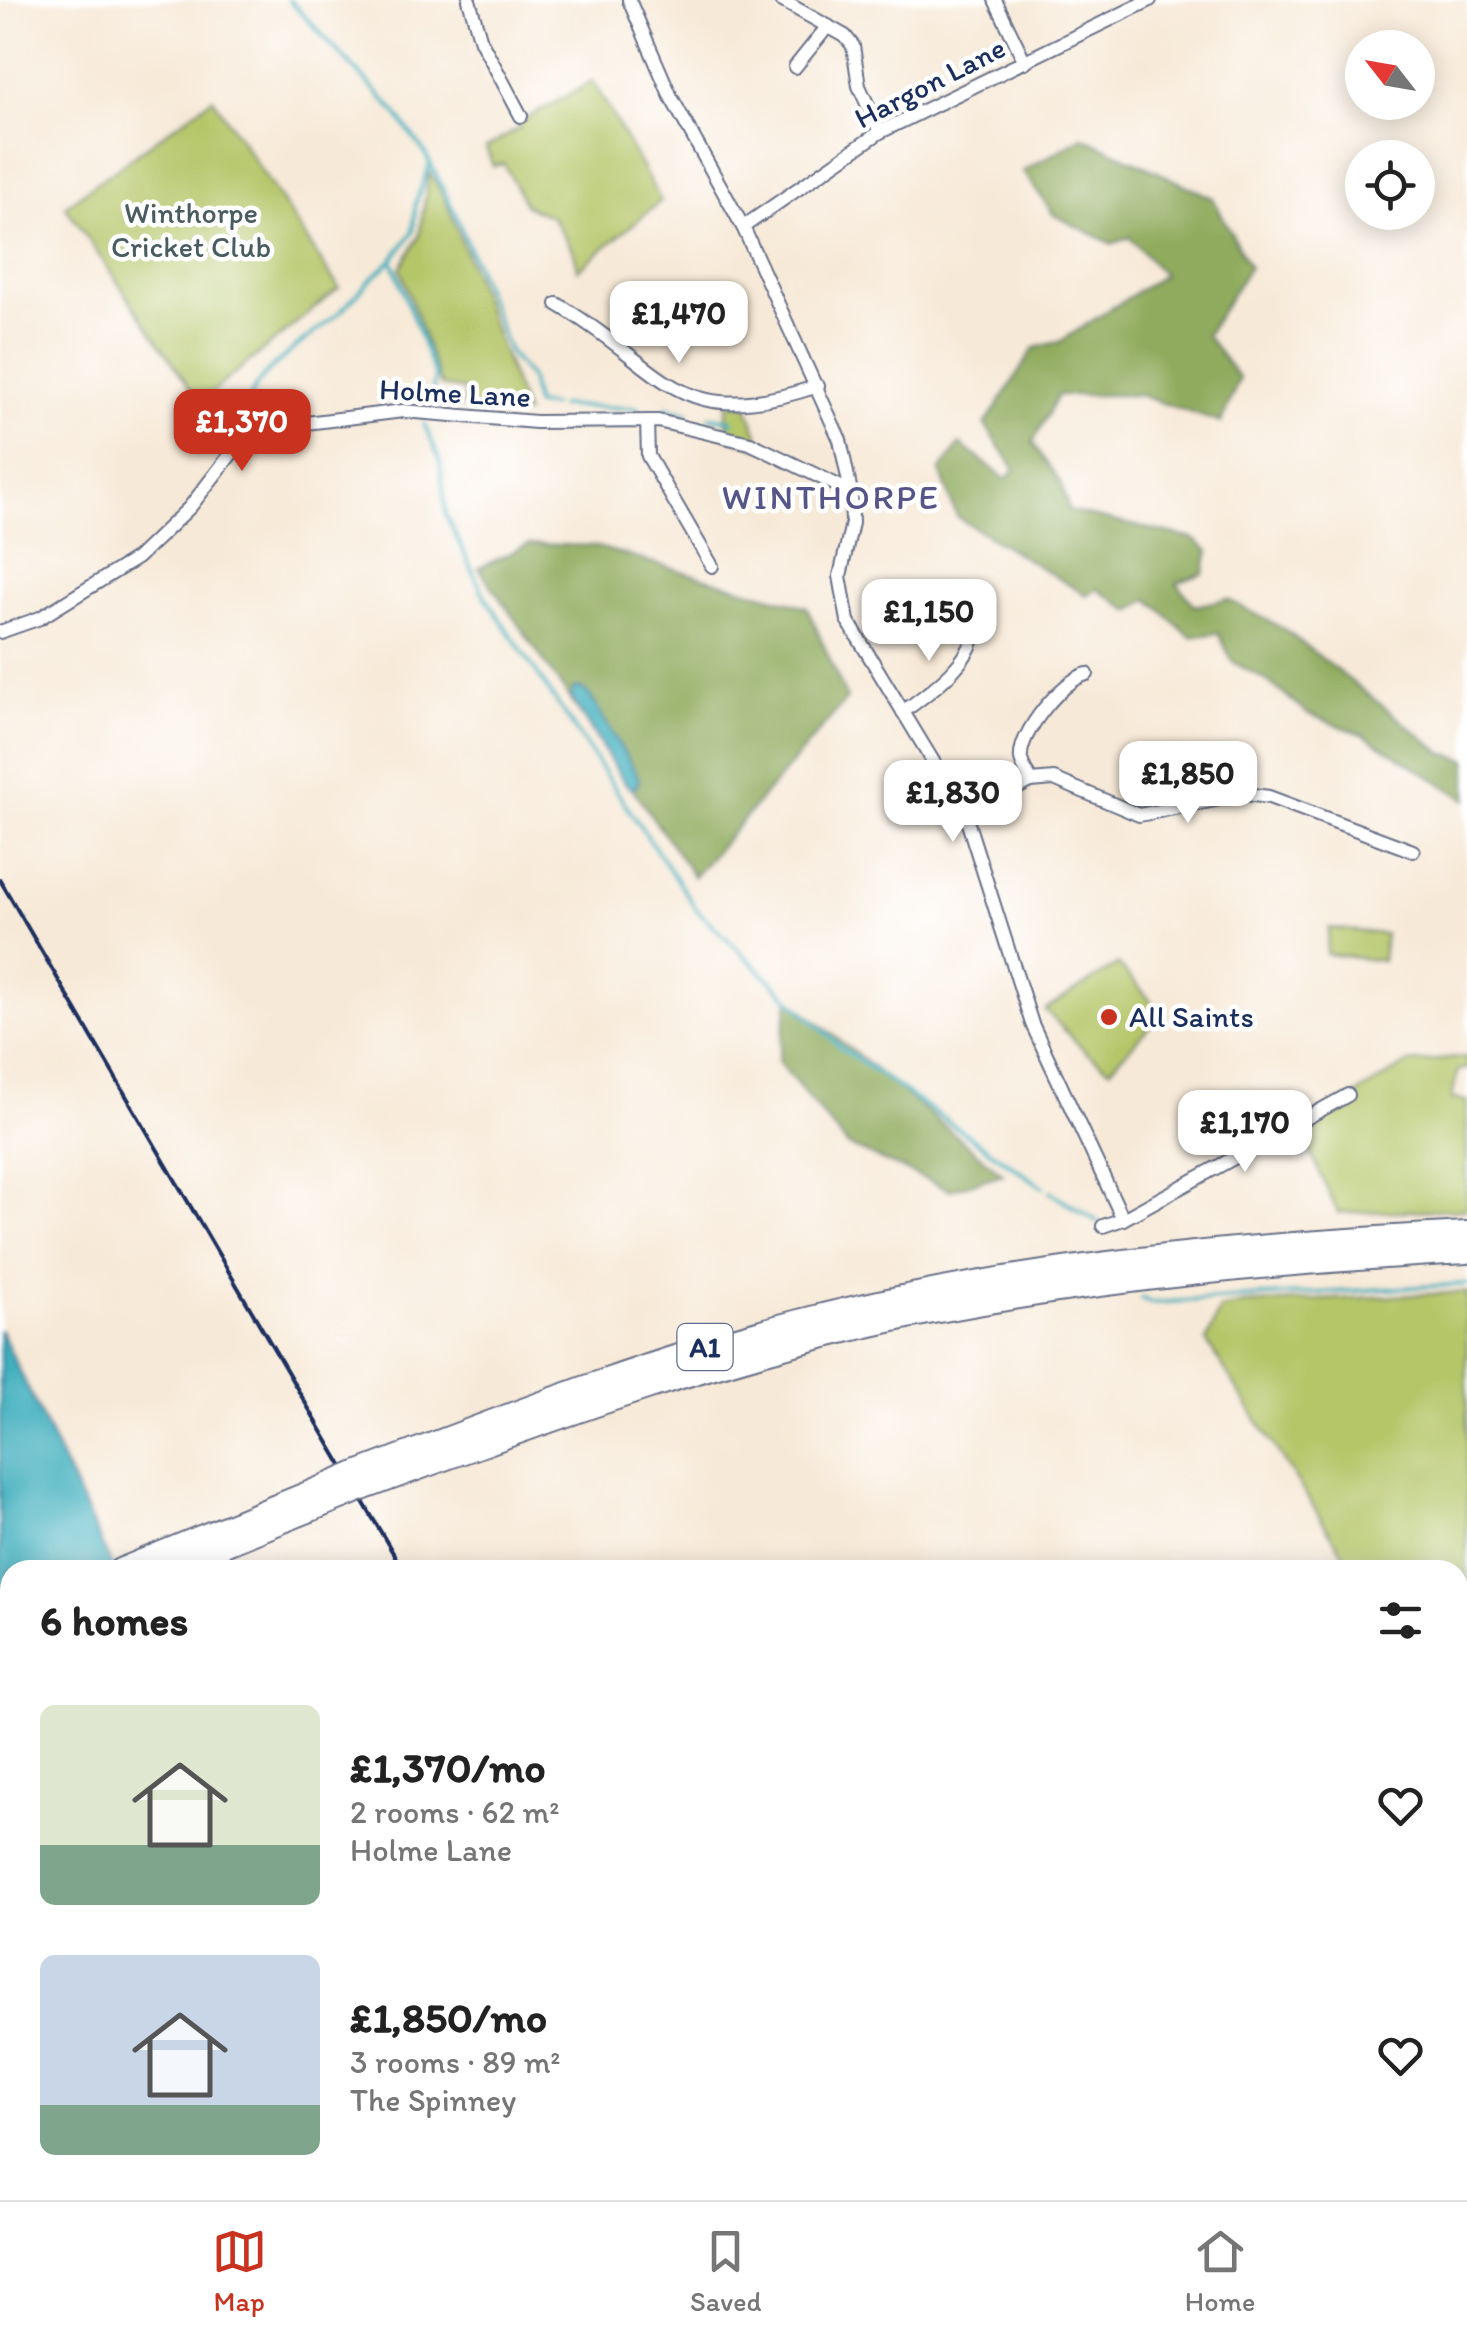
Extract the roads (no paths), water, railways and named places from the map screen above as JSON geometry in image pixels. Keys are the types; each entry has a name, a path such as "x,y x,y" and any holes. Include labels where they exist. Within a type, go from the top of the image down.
{"highway":[{"name":"A1","path":"152,1560 201,1545 349,1485 708,1368 1072,1279 1302,1242 1467,1233"},
{"name":"A1","path":"1101,1274 1467,1252"},
{"name":"A1","path":"178,1560 201,1545"}],"street":[{"path":"469,0 481,41 521,116"},
{"path":"629,0 671,98 743,227 840,440 851,492 852,523 840,576 848,621 965,814 1032,1024 1123,1219"},
{"path":"781,0 828,26 853,46 859,86 880,132"},
{"path":"995,0 1026,62"},
{"name":"Hargon Lane","path":"743,227 880,132 1150,0"},
{"path":"794,66 828,26"},
{"path":"557,304 592,324 666,382 699,400 746,404 818,386"},
{"name":"Holme Lane","path":"0,632 40,618 138,558 190,507 234,450 252,435 274,426 403,411 536,422 646,421 750,443 851,492"},
{"path":"646,421 648,456 712,566"},
{"path":"904,712 944,680 976,639 976,626 962,610"},
{"path":"1031,781 1021,759 1024,736 1073,677 1087,674"},
{"path":"965,814 1031,781 1054,779 1139,815 1246,794 1269,797 1413,852"},
{"path":"1103,1226 1123,1219 1348,1095"}],"water":[{"path":"580,688 589,694 639,778 637,786 631,789 623,781 571,698 573,689"},
{"path":"0,1329 109,1560 0,1560"}],"waterway":[{"path":"289,0 392,108 425,153 455,213 510,354 530,378 535,405 552,406"},
{"path":"430,163 416,202 413,232 392,260 435,377 432,395"},
{"path":"244,422 247,404 269,371 334,317 392,260"},
{"path":"560,406 638,408"},
{"path":"667,408 688,413"},
{"path":"710,417 732,420 732,424"},
{"path":"424,424 440,460 446,515 484,595 697,910 841,1048 1043,1187"},
{"path":"1050,1192 1097,1221"},
{"path":"1142,1298 1151,1303 1467,1284"}],"railway":[{"path":"0,880 397,1560"}],"place":[{"name":"All Saints","path":"1109,1017"}],"district":[{"name":"WINTHORPE","path":"831,497"}],"park label":[{"name":"Winthorpe Cricket Club","path":"191,230"}]}
